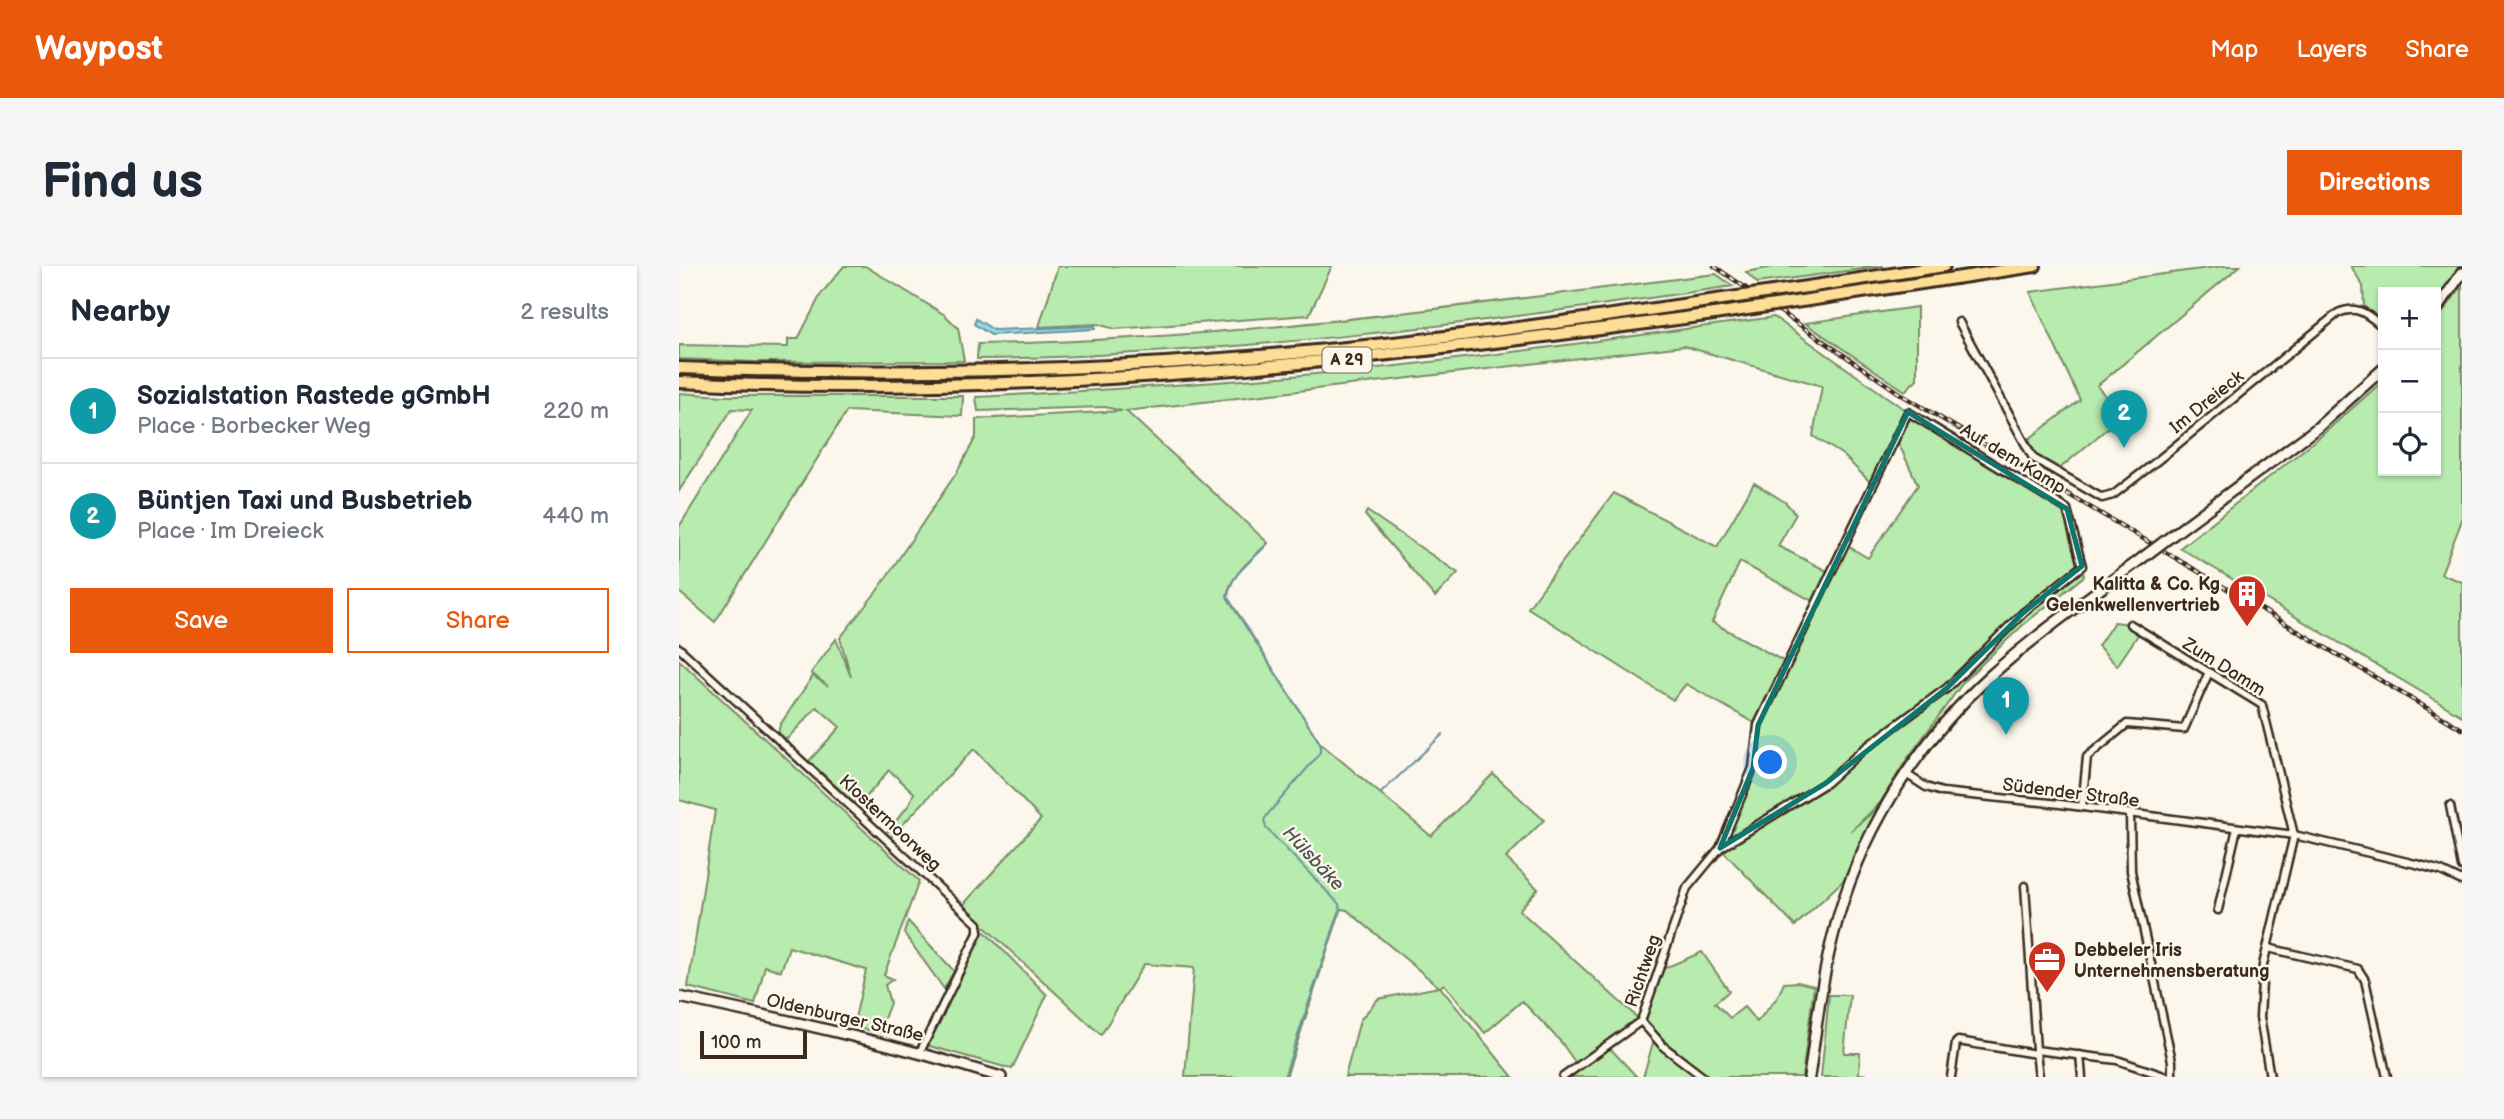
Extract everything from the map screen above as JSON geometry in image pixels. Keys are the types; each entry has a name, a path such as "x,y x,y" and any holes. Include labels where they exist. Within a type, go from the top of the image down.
{"highway":[{"name":"A 29","path":"679,368 824,373 957,372 1209,360 1482,332 1944,266"},
{"name":"A 29","path":"679,382 788,387 960,385 1128,378 1322,363 1484,345 1714,314 2035,266"}],"street":[{"path":"2441,303 2462,273"},
{"name":"Im Dreieck","path":"1959,322 2033,458 2102,498 2113,495 2148,468 2339,313 2347,309 2362,310 2378,323"},
{"path":"1809,1077 1823,981 1833,934 1851,878 1865,846 1906,774 1926,746 1965,701 2037,636 2317,428 2378,373"},
{"name":"Auf dem Kamp","path":"1908,412 2067,509 2082,566 2024,612 1947,688 1865,748 1826,783 1720,848 1753,768 1758,725 1908,412"},
{"name":"Zum Damm","path":"2130,624 2262,705 2294,835"},
{"name":"Klostermoorweg","path":"679,648 978,924 978,933 920,1052"},
{"path":"2082,807 2087,757 2127,724 2183,729 2209,672"},
{"name":"Südender Straße","path":"1906,774 1926,787 1942,792 2294,835 2420,865 2462,881"},
{"path":"2451,806 2462,867"},
{"path":"1951,1077 1958,1041 2117,1060 2170,1077 2172,1060 2131,871 2130,815"},
{"path":"2218,910 2237,828"},
{"path":"2270,1077 2260,1017 2263,965 2294,835"},
{"name":"Richtweg","path":"1563,1077 1641,1021 1686,888 1720,848"},
{"path":"2025,886 2039,1077"},
{"path":"2268,948 2358,969 2365,980 2387,1077"},
{"name":"Oldenburger Straße","path":"679,997 920,1052 1001,1077"},
{"path":"1641,1021 1664,1047 1703,1077"},
{"path":"2080,1055 2082,1077"}],"highlighted area":[{"path":"1908,412 2067,509 2082,566 2024,612 1947,688 1826,783 1720,848 1753,768 1758,725"}],"green space":[{"path":"844,266 865,266 945,315 958,328 964,361 756,362 679,359 679,345 788,347 788,339 798,339 821,294"},
{"path":"1058,266 1332,266 1309,315 1115,329 1097,324 1039,327"},
{"path":"1778,266 1884,266 1757,283 1746,272"},
{"path":"2240,266 2097,386 2122,416 2052,475 2031,462 2033,458 2025,442 2080,400 2030,292"},
{"path":"2351,266 2459,266 2441,293 2441,287 2378,287 2378,319 2364,306 2363,286"},
{"path":"1716,274 1733,286 1356,335 1167,351 977,359 978,344 1163,336 1255,328 1440,309"},
{"path":"2462,286 2462,520 2441,574 2462,582 2462,716 2180,548 2322,435 2378,385 2378,476 2441,476 2441,315"},
{"path":"1917,307 1917,379 1905,391 1805,323"},
{"path":"1774,317 1908,412 2066,504 2084,576 2023,625 1965,680 1905,762 1880,803 1851,831 1881,805 1848,876 1795,926 1720,848 1753,768 1758,725 1686,684 1673,700 1528,608 1614,493 1717,547 1754,483 1785,502 1796,514 1778,546 1831,573 1816,603 1740,562 1712,622 1785,662 1763,712 1846,545 1868,558 1918,485 1896,438 1872,484 1843,455 1813,436 1822,386 1684,346 1126,411 1268,543 1236,575 1228,599 1320,743 1431,836 1493,774 1544,820 1506,858 1538,889 1519,910 1641,1021 1607,1045 1637,1077 1563,1077 1577,1065 1561,1042 1522,1001 1485,1033 1444,984 1440,987 1513,1077 1345,1077 1360,1020 1378,999 1439,987 1347,910 1341,909 1286,1077 1185,1077 1194,968 1144,964 1101,1035 962,906 1041,819 974,749 890,838 885,834 909,805 914,793 889,770 858,807 809,761 840,727 817,707 787,739 778,733 780,725 813,676 828,686 811,673 836,639 851,677 840,638 877,591 957,472 976,437 976,419 1122,411 1105,407 978,411 976,397 1368,369"},
{"path":"679,393 724,396 963,396 962,416 847,411 715,622 679,592 679,527 752,410 732,409 679,491"},
{"path":"1367,511 1458,573 1435,597 1365,515"},
{"path":"2114,622 2130,624 2140,632 2117,666 2098,646"},
{"path":"679,660 919,881 884,975 893,979 885,985 890,1003 879,1032 853,1027 866,970 789,947 781,971 765,966 755,1004 688,987 715,810 679,800"},
{"path":"908,921 954,971 944,989 904,933"},
{"path":"985,932 1047,995 1012,1069 926,1045 980,933"},
{"path":"1702,952 1729,991 1715,1003 1730,1018 1744,1007 1757,1022 1777,998 1784,983 1798,982 1814,986 1802,1077 1710,1077 1668,1044 1665,1046 1703,1077 1643,1077 1655,1036 1641,1021 1658,971"},
{"path":"1829,995 1850,995 1844,1053 1860,1053 1859,1074 1887,1077 1821,1077"}],"water":[{"path":"976,319 994,330 1095,326 1095,329 991,335 974,324"}],"waterway":[{"name":"Hülsbäke","path":"1268,543 1238,574 1227,596 1320,743 1320,752 1264,820 1266,828 1339,904 1340,909 1284,1077"},
{"path":"1381,793 1443,734"}],"railway":[{"path":"1714,266 1902,395 2462,729"}],"place":[{"name":"Büntjen Taxi und Busbetrieb","path":"2124,448"},
{"name":"Kalitta & Co. Kg Gelenkwellenvertrieb","path":"2247,628"},
{"name":"Sozialstation Rastede gGmbH","path":"2006,735"},
{"name":"Debbeler Iris Unternehmensberatung","path":"2047,994"}]}
